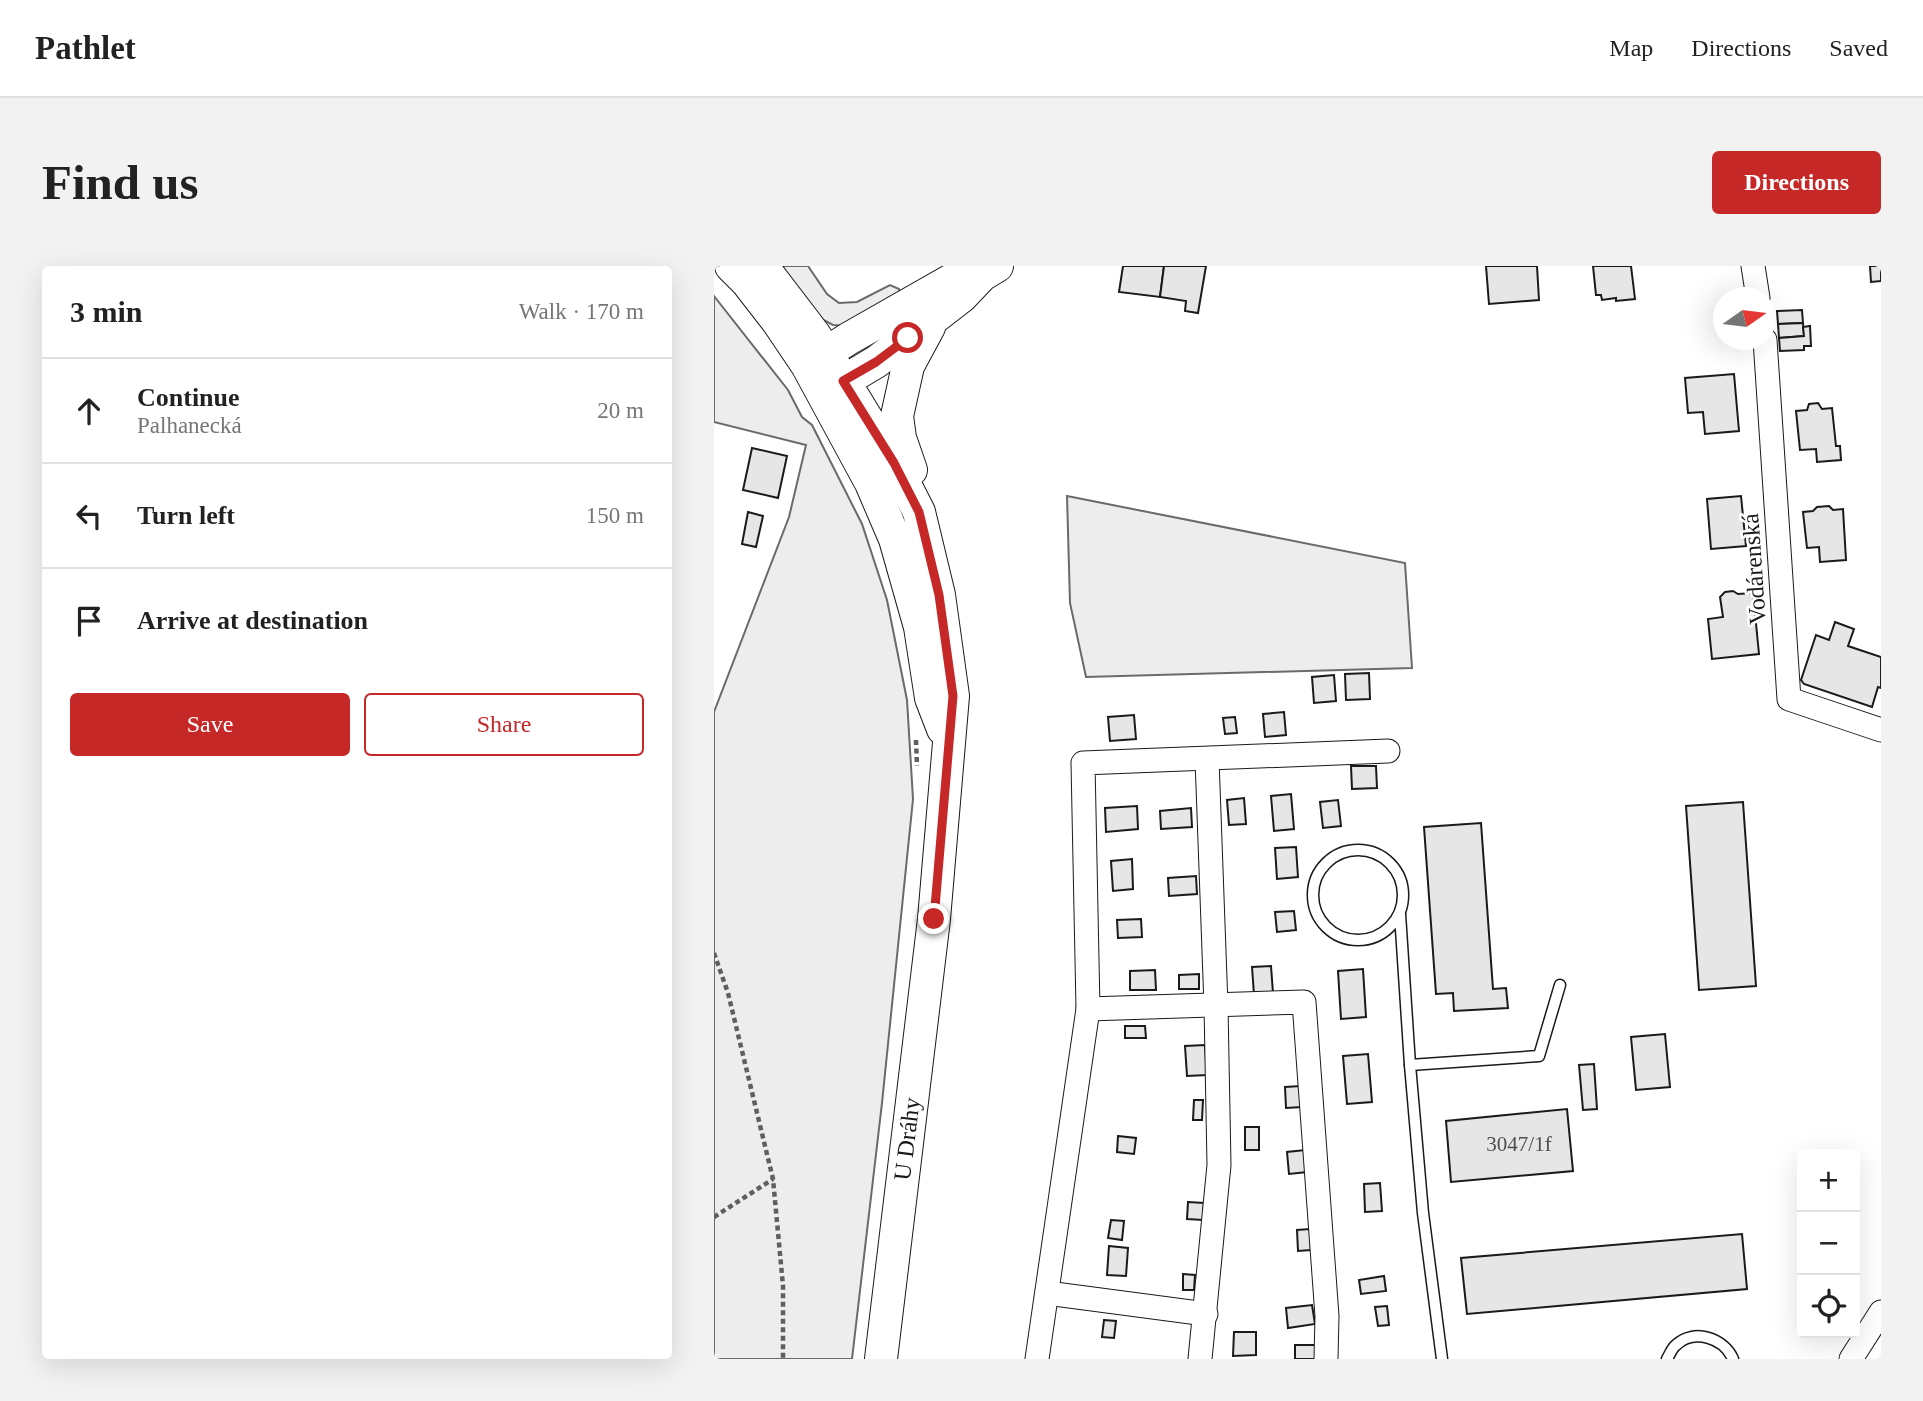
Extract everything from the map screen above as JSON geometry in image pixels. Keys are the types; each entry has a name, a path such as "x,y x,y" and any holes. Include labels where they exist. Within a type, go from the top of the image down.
{"street":[{"path":"731,266 817,359 833,388 895,539 919,627 931,698 948,743"},
{"path":"762,266 814,334 817,359"},
{"path":"1754,266 1757,287"},
{"path":"817,359 956,278 985,269"},
{"path":"833,388 876,362 962,296 985,269"},
{"path":"919,512 897,416 908,366 935,315"},
{"name":"Vodárenská","path":"1766,350 1789,699 1881,730"},
{"path":"833,388 894,463 919,512"},
{"name":"U Dráhy","path":"881,1359 934,919 953,696 939,595 919,512"},
{"path":"1037,1359 1088,1009 1083,763 1388,751"},
{"path":"1200,1359 1219,1165 1207,759"},
{"path":"1088,1009 1304,1002 1326,1302 1326,1359"},
{"path":"1047,1293 1206,1314"},
{"path":"1851,1359 1881,1312"}],"lane":[{"path":"1400,914 1391,927 1379,936 1365,941 1335,935 1315,913 1312,898 1320,869 1331,858 1344,851 1359,849 1374,852 1387,860 1402,885 1400,914 1410,1065 1423,1213 1442,1359"},
{"path":"1410,1065 1539,1056 1560,985"},
{"path":"1667,1359 1675,1345 1685,1338 1696,1336 1719,1342 1733,1359"}],"path":[{"path":"916,727 917,775"},
{"path":"714,953 728,993 773,1179 783,1286 783,1359"},
{"path":"714,1217 773,1179"}],"shaded area":[{"path":"774,266 808,266 827,294 839,303 857,302 890,285 899,289 902,299 847,326 833,325 814,315"},
{"path":"714,296 788,390 802,417 812,425 862,524 887,600 907,700 913,799 882,1103 852,1359 714,1359 714,712 789,517 806,445 714,422"},
{"path":"1067,496 1405,563 1412,668 1086,677 1070,603"}],"building":[{"path":"1123,266 1164,266 1160,297 1119,292"},
{"path":"1164,266 1206,266 1198,313 1185,311 1186,301 1160,297"},
{"path":"1486,266 1537,266 1539,300 1489,304"},
{"path":"1593,266 1631,266 1635,299 1602,300 1601,295 1596,295"},
{"path":"1870,266 1881,266 1881,281 1871,282"},
{"path":"1802,310 1803,323 1778,324 1777,311"},
{"path":"1803,323 1804,336 1779,338 1778,324"},
{"path":"1810,326 1811,346 1804,346 1804,350 1780,351 1779,338 1804,336 1803,327"},
{"path":"1734,374 1739,431 1705,434 1703,412 1688,413 1685,378"},
{"path":"1818,403 1822,409 1832,408 1836,446 1840,446 1841,460 1817,462 1816,449 1800,450 1796,411 1807,410 1809,404"},
{"path":"752,448 787,456 778,498 743,490"},
{"path":"1741,496 1746,546 1711,549 1707,499"},
{"path":"1829,506 1833,510 1843,509 1846,560 1820,562 1819,547 1807,548 1803,512"},
{"path":"748,512 763,516 756,547 742,544"},
{"path":"1733,591 1738,594 1753,593 1759,654 1712,659 1708,619 1723,617 1720,597 1725,592"},
{"path":"1835,622 1854,629 1848,646 1881,657 1881,688 1878,687 1872,707 1804,684 1801,680 1816,635 1829,640"},
{"path":"1369,673 1370,699 1346,700 1345,674"},
{"path":"1334,675 1336,701 1314,703 1312,677"},
{"path":"1284,712 1286,735 1265,737 1263,714"},
{"path":"1134,715 1136,739 1110,741 1108,717"},
{"path":"1235,717 1237,733 1225,734 1223,718"},
{"path":"1351,766 1376,766 1377,788 1352,789"},
{"path":"1291,794 1294,829 1274,831 1271,796"},
{"path":"1244,798 1246,824 1229,825 1227,800"},
{"path":"1338,800 1341,826 1323,828 1320,802"},
{"path":"1743,802 1756,986 1699,990 1686,806"},
{"path":"1137,806 1138,829 1106,832 1105,808"},
{"path":"1191,808 1192,827 1161,829 1160,811"},
{"path":"1481,823 1493,989 1506,988 1508,1008 1454,1011 1453,993 1436,994 1424,827"},
{"path":"1296,847 1298,877 1277,879 1275,848"},
{"path":"1132,859 1133,889 1113,891 1111,861"},
{"path":"1196,876 1197,894 1169,896 1168,878"},
{"path":"1294,911 1296,930 1277,932 1275,912"},
{"path":"1141,919 1142,937 1118,938 1117,920"},
{"path":"1271,966 1273,993 1254,995 1252,967"},
{"path":"1363,969 1366,1017 1341,1019 1338,971"},
{"path":"1155,970 1156,990 1130,990 1130,971"},
{"path":"1199,974 1199,989 1179,989 1179,975"},
{"path":"1125,1026 1145,1026 1146,1038 1125,1038"},
{"path":"1665,1034 1670,1087 1636,1090 1631,1037"},
{"path":"1205,1045 1207,1075 1187,1076 1185,1046"},
{"path":"1368,1054 1372,1102 1347,1104 1343,1056"},
{"path":"1594,1064 1597,1109 1583,1110 1579,1065"},
{"path":"1301,1086 1302,1107 1286,1108 1285,1087"},
{"path":"1194,1100 1203,1100 1202,1120 1193,1120"},
{"path":"1567,1109 1573,1171 1451,1182 1446,1121"},
{"path":"1245,1127 1259,1127 1259,1150 1245,1150"},
{"path":"1118,1136 1136,1138 1134,1154 1117,1152"},
{"path":"1305,1150 1307,1172 1289,1174 1287,1152"},
{"path":"1380,1183 1382,1211 1365,1212 1364,1184"},
{"path":"1188,1202 1204,1203 1203,1220 1187,1219"},
{"path":"1111,1220 1124,1221 1122,1240 1108,1238"},
{"path":"1310,1229 1311,1250 1298,1251 1297,1230"},
{"path":"1742,1234 1747,1289 1467,1314 1461,1258"},
{"path":"1109,1246 1128,1248 1126,1276 1107,1275"},
{"path":"1183,1274 1195,1275 1194,1290 1183,1290"},
{"path":"1384,1276 1386,1291 1361,1294 1359,1280"},
{"path":"1312,1305 1315,1324 1288,1328 1286,1308"},
{"path":"1387,1306 1389,1325 1378,1326 1375,1307"},
{"path":"1104,1320 1116,1321 1114,1338 1102,1337"},
{"path":"1234,1332 1256,1332 1256,1355 1233,1356"},
{"path":"1295,1345 1315,1345 1315,1359 1295,1359"}],"route":[{"path":"908,338 876,362 843,381 894,463 919,512 939,595 953,696 934,919"}]}
